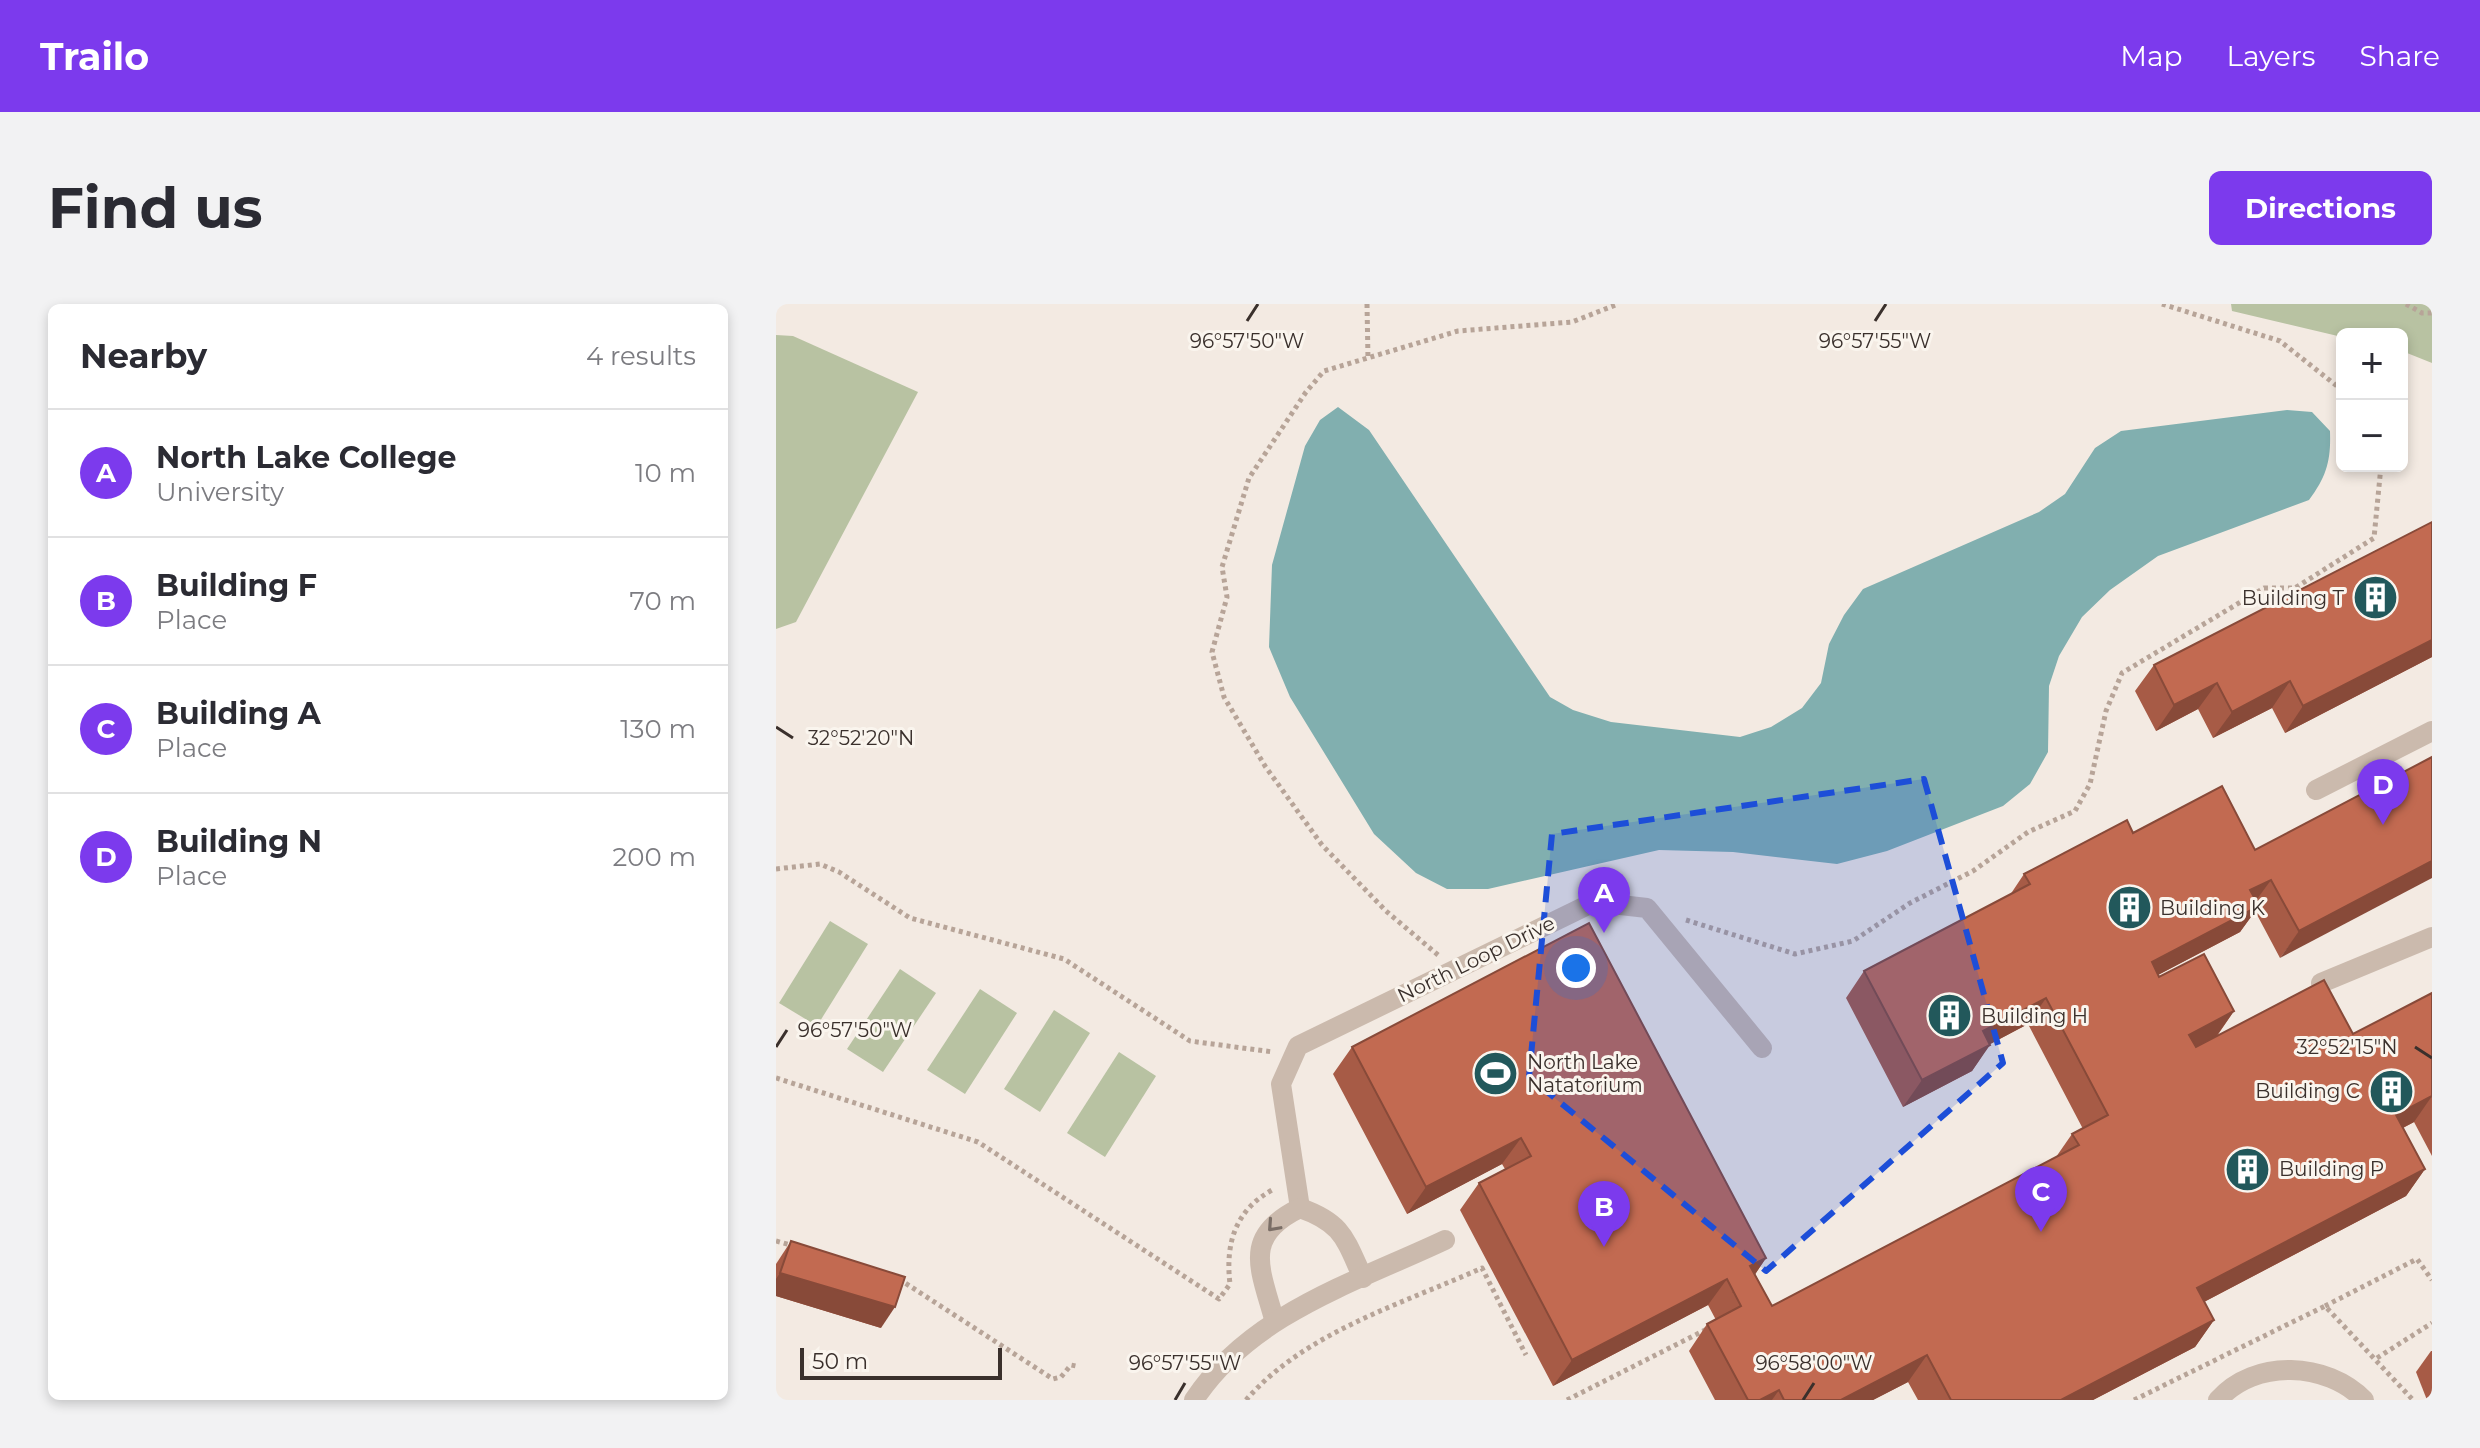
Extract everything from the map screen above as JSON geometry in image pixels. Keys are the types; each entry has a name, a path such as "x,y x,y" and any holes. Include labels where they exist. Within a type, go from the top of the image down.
{"street":[{"path":"2316,790 2432,731"},
{"name":"North Loop Drive","path":"1294,1055 1298,1046 1594,902 1647,908"},
{"path":"1647,908 1762,1048"},
{"path":"2321,983 2432,937"},
{"path":"1294,1055 1281,1084 1300,1208"},
{"path":"1274,1319 1257,1258 1265,1233 1278,1218 1300,1208 1325,1217 1344,1236 1363,1278"},
{"path":"1194,1400 1205,1383 1274,1319 1445,1240"},
{"path":"2217,1399 2250,1378 2283,1370 2331,1377 2364,1400"}],"path":[{"path":"1455,969 1386,911 1322,845 1265,766 1231,708 1212,652 1227,597 1222,567 1249,478 1306,392 1324,371 1458,331 1572,322 1618,304"},
{"path":"2162,304 2280,341 2336,385"},
{"path":"2406,304 2422,313 2432,313"},
{"path":"1367,305 1368,359"},
{"path":"1647,908 1795,954 1853,941 1910,903 1973,871 2028,832 2075,811 2090,784 2106,711 2122,673 2264,588 2295,588 2374,538 2380,472"},
{"path":"776,869 820,864 839,872 910,918 1064,959 1190,1041 1294,1055"},
{"path":"776,1078 978,1142 1219,1299 1230,1284 1229,1249 1243,1212 1273,1190 1296,1182"},
{"path":"776,1241 808,1250"},
{"path":"2325,1306 2417,1259 2432,1280"},
{"path":"1246,1400 1269,1376 1318,1342 1482,1268 1526,1355"},
{"path":"892,1276 1053,1379 1061,1377 1071,1365 1076,1366"},
{"path":"2377,1358 2432,1323"},
{"path":"1567,1400 1708,1329"}],"highlighted area":[{"path":"1924,779 2003,1063 1766,1271 1529,1077 1552,834"}],"green space":[{"path":"2231,304 2432,304 2432,363 2408,353 2408,328 2336,328 2336,336 2232,311"},
{"path":"776,335 793,336 918,392 796,622 776,629"},
{"path":"830,921 868,944 817,1026 779,1003"},
{"path":"900,969 936,993 883,1072 847,1049"},
{"path":"980,989 1017,1013 965,1094 927,1070"},
{"path":"1054,1010 1090,1033 1040,1112 1004,1089"},
{"path":"1119,1052 1156,1076 1105,1157 1067,1133"}],"water":[{"path":"1338,407 1369,430 1550,697 1573,710 1611,722 1740,737 1771,727 1802,708 1821,683 1829,644 1844,615 1863,589 2039,512 2065,494 2095,448 2121,431 2287,410 2312,412 2330,431 2330,441 2324,475 2309,500 2158,556 2110,590 2082,617 2059,656 2049,686 2048,752 2030,784 2003,806 1887,851 1837,864 1733,852 1659,850 1488,889 1447,889 1416,873 1374,834 1290,697 1269,647 1272,565 1305,446 1320,420"}],"building":[{"name":"Building T","path":"2432,522 2432,640 2303,706 2290,681 2232,712 2217,683 2174,705 2154,665"},
{"path":"2432,757 2432,861 2299,931 2271,880 2250,890 2259,906 2152,962 2159,977 2204,954 2234,1011 2189,1035 2196,1047 2324,980 2353,1034 2432,993 2432,1096 2396,1115 2425,1169 2197,1288 2214,1320 2061,1400 1951,1400 1927,1355 1841,1400 1784,1400 1779,1390 1760,1400 1748,1400 1707,1324 1741,1306 1727,1279 1572,1360 1479,1183 1531,1156 1521,1138 1426,1187 1352,1047 1589,923 1766,1258 1750,1266 1772,1306 2079,1145 2072,1134 2108,1115 2046,998 1983,1031 1990,1045 1922,1080 1864,971 2030,884 2024,874 2127,820 2133,833 2222,786 2255,850"},
{"path":"791,1241 905,1277 895,1307 780,1273"}],"place":[{"name":"Building T","path":"2375,598"},
{"name":"Building N","path":"2383,825"},
{"name":"Building K","path":"2129,908"},
{"name":"North Lake College","path":"1604,933"},
{"name":"Building H","path":"1950,1016"},
{"name":"North Lake Natatorium","path":"1496,1074"},
{"name":"Building C","path":"2391,1091"},
{"name":"Building P","path":"2248,1169"},
{"name":"Building A","path":"2041,1232"},
{"name":"Building F","path":"1604,1247"}]}
